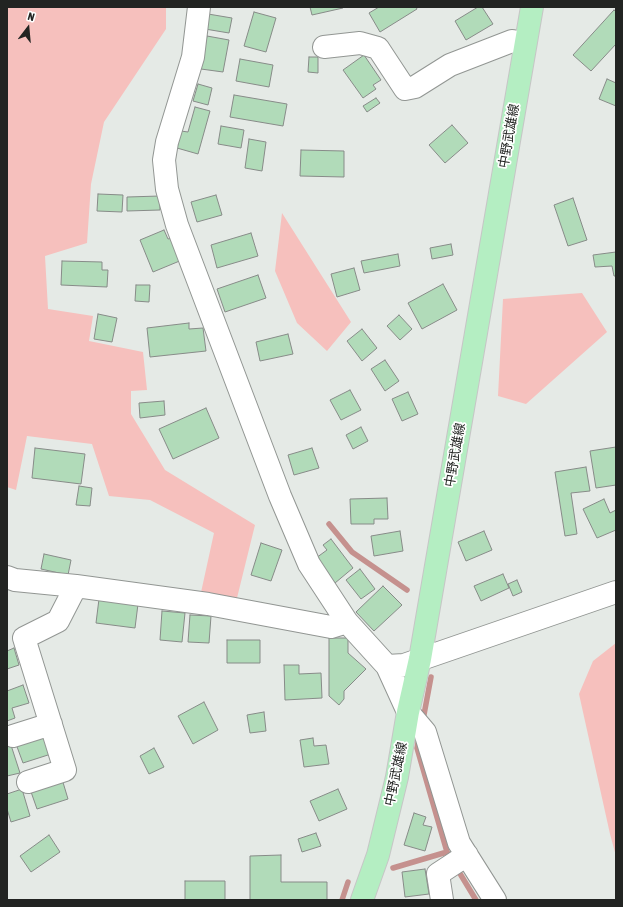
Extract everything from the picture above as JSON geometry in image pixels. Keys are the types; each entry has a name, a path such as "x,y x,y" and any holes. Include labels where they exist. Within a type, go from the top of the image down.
{"main road":[{"name":"中野武雄線","path":"362,900 378,855 397,777 408,712 420,659 532,7"}],"street":[{"path":"199,7 193,57 167,142 164,160 167,188 177,225 280,496 309,564 347,622 388,666 408,712 425,732 459,843 495,900"},
{"path":"324,47 360,43 378,48 405,89 415,87 450,65 512,41 525,44"},
{"path":"7,577 15,580 76,586 208,604 331,627 347,622"},
{"path":"28,782 65,770 51,724 16,641 58,620 76,586"},
{"path":"388,666 404,665 616,592"},
{"path":"13,736 51,724"},
{"path":"442,900 438,874 467,855"}],"shaded area":[{"path":"7,7 166,7 166,29 104,122 91,184 87,243 45,256 48,309 93,316 89,341 143,352 147,390 131,391 131,414 165,470 255,525 236,602 200,597 214,533 150,500 109,496 92,444 27,436 16,490 7,487"},
{"path":"282,213 351,322 327,351 297,323 275,271"},
{"path":"582,293 607,332 526,404 498,396 503,299"},
{"path":"616,643 616,856 579,694 593,661"}],"building":[{"path":"310,7 343,7 343,8 312,15"},
{"path":"379,7 416,7 417,9 380,32 369,13"},
{"path":"478,7 482,7 493,24 466,40 455,21"},
{"path":"614,10 616,12 616,44 591,71 573,55"},
{"path":"254,12 276,18 266,52 244,46"},
{"path":"208,14 232,18 229,33 205,29"},
{"path":"207,36 229,40 223,72 201,69"},
{"path":"364,55 381,80 373,85 376,89 363,98 343,70"},
{"path":"309,57 318,57 318,73 308,72"},
{"path":"240,59 273,65 269,87 236,81"},
{"path":"607,79 616,83 616,106 599,99"},
{"path":"198,84 212,88 208,105 193,101"},
{"path":"234,95 287,104 283,126 230,117"},
{"path":"376,98 380,103 367,112 363,106"},
{"path":"195,107 210,111 198,154 177,148 181,131 188,132"},
{"path":"452,125 468,143 445,163 429,145"},
{"path":"221,126 244,130 241,148 218,144"},
{"path":"249,139 266,142 262,171 245,168"},
{"path":"301,150 344,151 344,177 300,176"},
{"path":"98,194 123,195 122,212 97,211"},
{"path":"216,195 222,215 197,222 191,202"},
{"path":"160,196 160,210 127,211 127,197"},
{"path":"573,198 587,240 568,246 554,205"},
{"path":"164,230 168,239 172,238 182,260 153,272 140,240"},
{"path":"251,233 258,256 217,268 211,245"},
{"path":"451,244 453,255 432,259 430,248"},
{"path":"616,252 616,276 614,276 612,266 595,267 593,255"},
{"path":"398,254 400,266 364,273 361,261"},
{"path":"62,261 102,262 102,270 108,270 107,287 61,285"},
{"path":"354,268 360,290 337,297 331,274"},
{"path":"258,275 266,298 225,312 217,289"},
{"path":"443,284 457,310 422,329 408,303"},
{"path":"136,285 150,285 149,302 135,301"},
{"path":"98,314 117,318 112,342 94,339"},
{"path":"399,315 412,329 400,340 387,326"},
{"path":"189,323 189,329 203,328 206,351 150,357 147,328"},
{"path":"362,329 377,348 362,361 347,341"},
{"path":"288,334 293,354 260,361 256,342"},
{"path":"385,360 399,381 385,391 371,369"},
{"path":"350,390 361,410 341,420 330,400"},
{"path":"408,392 418,414 402,421 392,399"},
{"path":"164,401 165,415 140,418 139,403"},
{"path":"206,408 219,438 173,459 159,429"},
{"path":"361,427 368,441 353,449 346,435"},
{"path":"616,447 616,485 596,488 590,451"},
{"path":"35,448 85,454 81,484 32,478"},
{"path":"312,448 319,468 294,475 288,455"},
{"path":"586,467 590,491 571,493 577,534 565,536 555,472"},
{"path":"79,486 92,488 90,506 76,505"},
{"path":"387,498 388,519 374,519 374,524 351,524 350,499"},
{"path":"604,499 610,513 616,510 616,530 597,538 583,509"},
{"path":"400,531 403,551 374,556 371,536"},
{"path":"484,531 492,550 466,561 458,542"},
{"path":"331,539 353,568 335,583 316,558 327,550 323,545"},
{"path":"261,543 282,550 271,581 251,575"},
{"path":"44,554 71,560 68,575 41,569"},
{"path":"360,569 375,589 361,599 346,580"},
{"path":"503,574 509,588 481,601 474,586"},
{"path":"517,580 522,592 513,596 508,584"},
{"path":"383,586 402,605 374,631 356,612"},
{"path":"99,599 138,604 135,628 96,623"},
{"path":"162,611 185,613 182,642 160,640"},
{"path":"190,615 211,616 209,643 188,642"},
{"path":"329,638 348,638 348,653 366,669 344,691 344,699 339,705 329,696"},
{"path":"227,640 260,640 260,663 227,663"},
{"path":"14,648 19,665 7,669 7,651"},
{"path":"284,665 299,665 299,674 321,673 322,698 285,700"},
{"path":"23,685 29,703 12,708 15,718 7,721 7,691"},
{"path":"204,702 218,730 193,744 178,716"},
{"path":"264,712 266,731 250,733 247,715"},
{"path":"45,735 51,754 23,763 16,744"},
{"path":"313,738 314,746 326,745 329,764 304,767 300,740"},
{"path":"10,742 20,773 7,776 7,743"},
{"path":"154,748 164,767 149,774 140,756"},
{"path":"62,779 68,799 37,809 30,789"},
{"path":"22,789 30,816 11,822 7,809 7,794"},
{"path":"338,789 347,809 319,821 310,801"},
{"path":"414,813 426,817 423,825 432,827 425,851 404,845"},
{"path":"316,833 321,846 302,852 298,839"},
{"path":"49,835 60,852 31,872 20,856"},
{"path":"281,855 281,882 327,882 327,900 250,900 250,856"},
{"path":"425,869 429,894 405,897 402,872"},
{"path":"185,881 225,881 225,900 185,900"}],"waterway":[{"path":"329,524 352,552 407,590"},
{"path":"423,720 431,677"},
{"path":"419,738 417,748 447,852 452,860"},
{"path":"393,868 447,852"},
{"path":"456,867 476,900"},
{"path":"342,900 348,882"}]}
